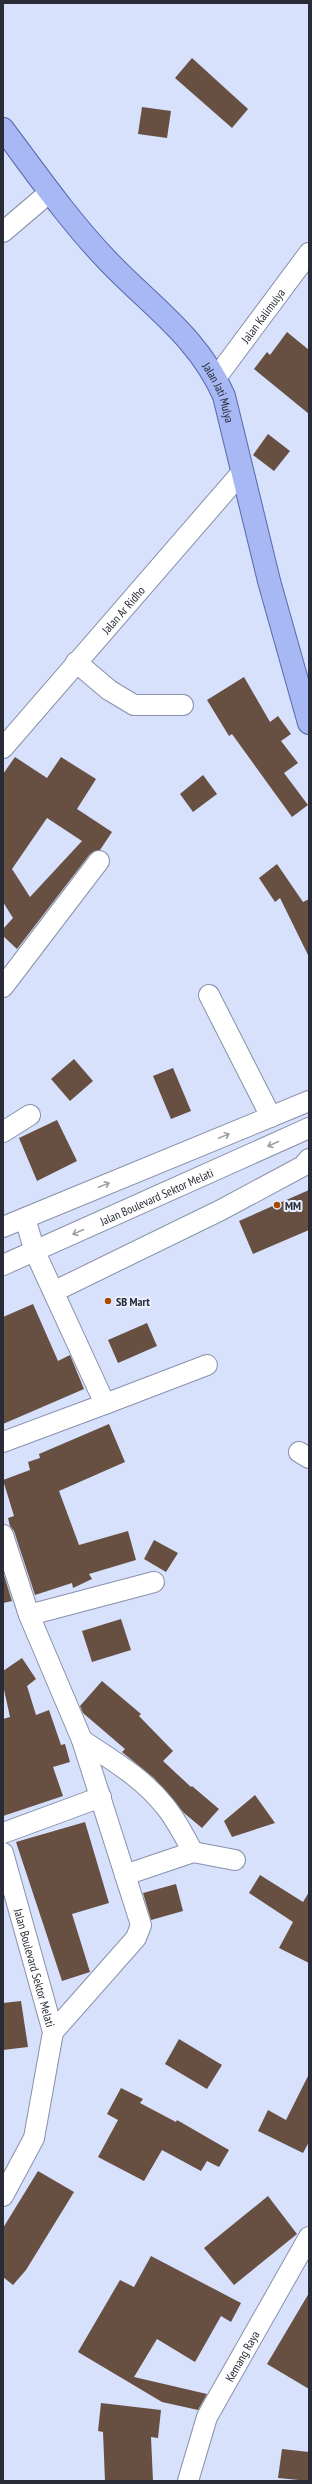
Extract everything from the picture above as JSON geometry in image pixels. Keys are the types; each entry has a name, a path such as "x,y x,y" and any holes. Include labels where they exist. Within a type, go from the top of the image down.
{"main road":[{"name":"Jalan Jati Mulya","path":"3,129 50,192 106,259 193,342 216,378 224,396 269,581 309,723"}],"street":[{"path":"3,232 50,192"},
{"name":"Jalan Kalimulya","path":"216,378 309,254"},
{"name":"Jalan Ar Ridho","path":"3,748 242,472"},
{"path":"76,662 109,690 134,705 183,705"},
{"path":"3,987 99,861"},
{"path":"209,995 271,1116"},
{"path":"3,1227 309,1101"},
{"path":"3,1132 30,1115"},
{"name":"Jalan Boulevard Sektor Melati","path":"3,1265 35,1252 309,1128"},
{"path":"55,1291 221,1210 303,1166 309,1159"},
{"path":"25,1218 35,1252 55,1291 105,1404"},
{"path":"3,1442 207,1365"},
{"path":"4,1542 29,1615 82,1740 141,1925 139,1931 53,2032"},
{"path":"29,1615 154,1582"},
{"path":"82,1740 114,1761 163,1803 177,1822 193,1852"},
{"path":"3,1833 101,1797"},
{"path":"125,1875 193,1852 234,1860"},
{"name":"Jalan Boulevard Sektor Melati","path":"3,1853 53,2032 34,2138 3,2196"},
{"name":"Kemang Raya","path":"188,2481 208,2417 309,2237"}],"building":[{"path":"192,58 248,109 232,128 175,78"},
{"path":"142,107 171,111 167,138 138,134"},
{"path":"287,332 309,350 309,414 254,369 267,352 270,355"},
{"path":"268,434 290,451 274,471 253,455"},
{"path":"244,677 270,722 278,716 291,734 281,741 298,763 284,773 308,805 292,817 232,734 229,736 207,700"},
{"path":"15,757 47,778 61,757 96,779 77,809 112,832 100,850 90,854 17,949 3,936 3,929 13,918 3,902 3,774","holes":["47,818 82,841 30,897 12,869"]},
{"path":"203,775 217,794 193,812 180,794"},
{"path":"277,864 303,902 309,899 309,957 280,898 275,902 259,878"},
{"path":"74,1059 93,1081 70,1101 51,1079"},
{"path":"173,1068 191,1111 171,1119 153,1076"},
{"path":"57,1120 77,1161 37,1181 19,1138"},
{"path":"309,1190 309,1230 253,1254 239,1221"},
{"path":"33,1304 58,1361 70,1355 84,1389 3,1424 3,1317"},
{"path":"147,1323 157,1346 118,1363 108,1340"},
{"path":"109,1424 125,1462 59,1491 79,1545 128,1531 136,1560 89,1574 92,1579 73,1588 72,1583 35,1595 14,1531 10,1526 8,1518 14,1516 3,1480 30,1470 28,1462 40,1458 39,1454"},
{"path":"154,1540 178,1553 166,1572 144,1559"},
{"path":"3,1572 12,1601 3,1603"},
{"path":"121,1619 131,1650 92,1662 82,1631"},
{"path":"22,1658 36,1679 27,1686 36,1715 49,1710 61,1745 65,1744 70,1762 53,1767 63,1796 3,1816 3,1719 10,1717 3,1685 3,1671"},
{"path":"102,1681 141,1714 139,1716 173,1751 163,1761 191,1787 192,1786 219,1809 202,1828 184,1813 154,1778 122,1752 125,1749 83,1713 80,1706"},
{"path":"255,1795 275,1823 232,1837 224,1821"},
{"path":"85,1822 109,1903 72,1914 90,1972 62,1981 16,1842"},
{"path":"260,1875 303,1902 309,1892 309,1963 279,1948 293,1922 249,1893"},
{"path":"176,1884 183,1911 151,1920 143,1893"},
{"path":"21,2001 28,2047 3,2050 3,2003"},
{"path":"179,2039 222,2065 207,2089 165,2064"},
{"path":"309,2074 309,2142 303,2153 258,2131 268,2110 286,2120"},
{"path":"121,2088 143,2099 140,2103 176,2122 177,2120 229,2150 219,2167 207,2161 201,2171 162,2150 144,2181 98,2157 118,2120 107,2114"},
{"path":"38,2171 74,2192 26,2270 13,2285 3,2277 3,2228"},
{"path":"268,2196 297,2234 234,2285 204,2248"},
{"path":"151,2256 241,2303 231,2322 221,2316 195,2362 157,2339 134,2377 207,2394 198,2410 162,2402 78,2352 120,2280 134,2287"},
{"path":"309,2293 309,2389 267,2364"},
{"path":"101,2403 161,2410 158,2438 151,2437 153,2481 105,2481 103,2432 98,2431"},
{"path":"282,2449 309,2452 309,2481 278,2478"}],"place":[{"name":"MM","path":"277,1205"},
{"name":"SB Mart","path":"108,1301"}]}
